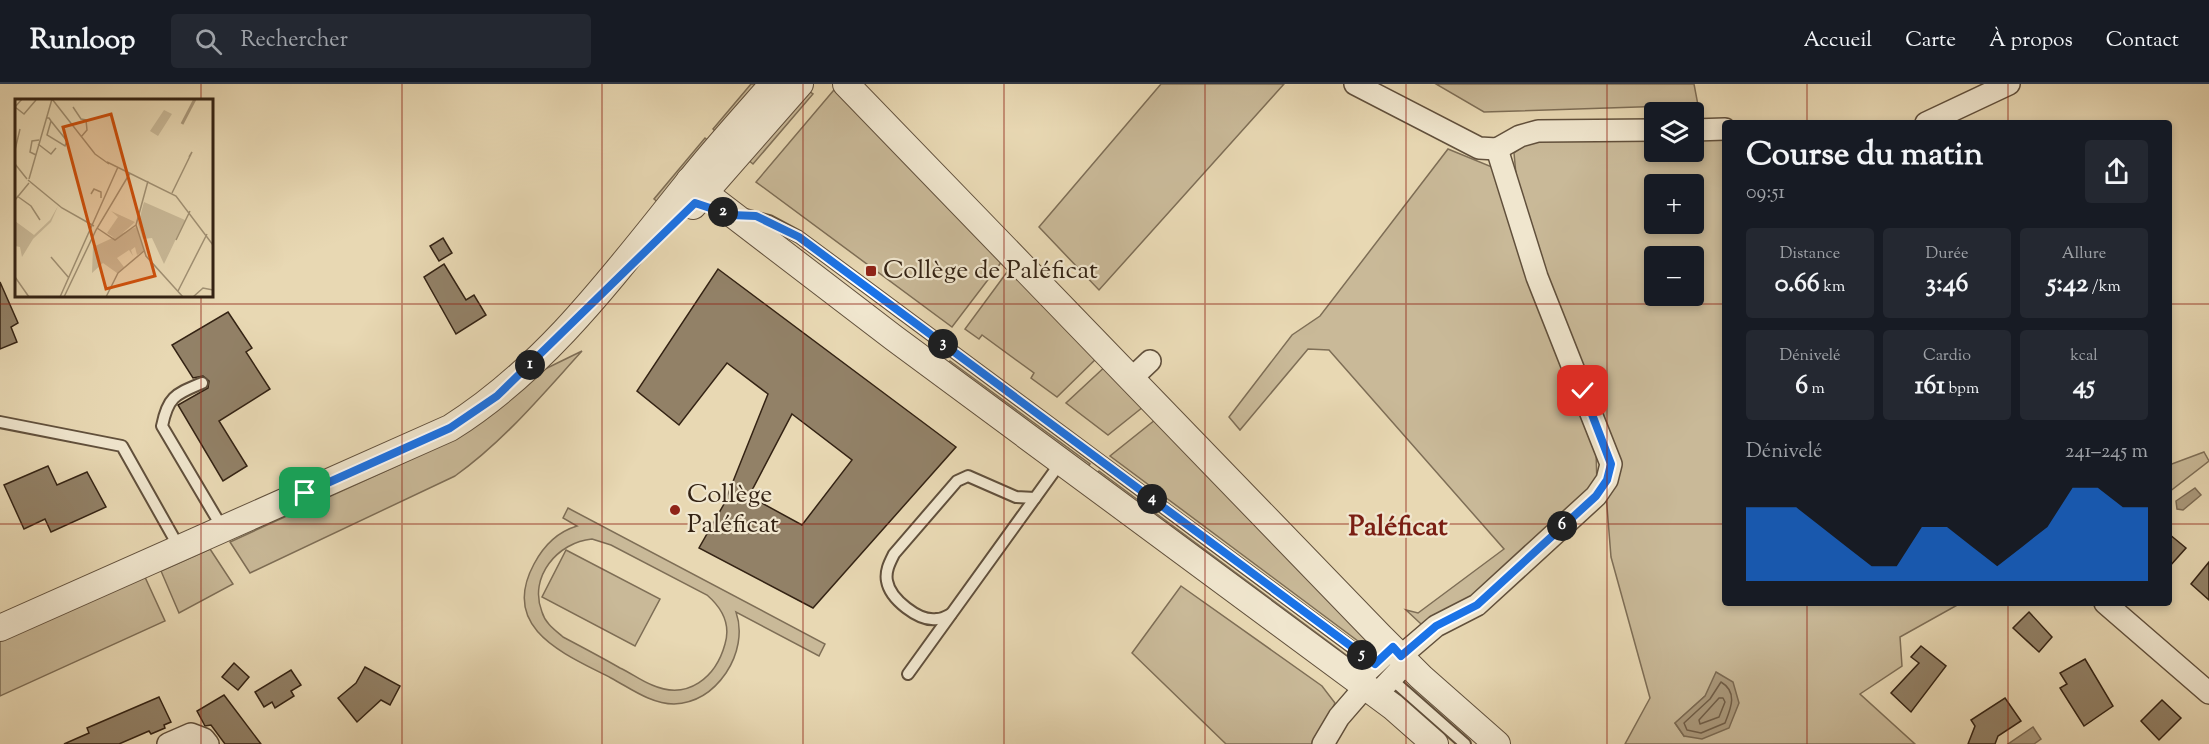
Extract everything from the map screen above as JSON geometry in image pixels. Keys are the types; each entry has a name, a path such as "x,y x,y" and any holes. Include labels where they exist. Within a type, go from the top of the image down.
{"street":[{"path":"691,194 773,84"},
{"path":"0,628 450,428 497,396 589,306 691,194 800,84"},
{"path":"846,84 1131,379 1383,671 1435,744"},
{"path":"1355,84 1479,148 1497,149 1520,136 1538,131 1644,130"},
{"path":"1932,120 2009,84"},
{"path":"1704,130 1722,129"},
{"path":"1323,744 1339,717 1383,671 1436,626 1477,605 1596,496 1607,480 1611,464 1537,277 1497,149"},
{"path":"691,194 731,215 1061,461 1497,744"},
{"path":"1131,379 1150,361"},
{"path":"2108,606 2209,693"},
{"path":"168,744 199,739"}],"lane":[{"path":"731,215 756,216 799,237 1383,671 1465,744"},
{"path":"202,383 177,394 166,406 162,426 223,530"},
{"path":"0,422 122,446 180,549"},
{"path":"908,674 1061,461"},
{"path":"951,614 937,619 919,615 890,592 886,579 888,566 894,554 957,481 968,477 979,479 1016,497 1035,498"}],"shaded area":[{"path":"751,84 762,84 719,135 713,129"},
{"path":"839,84 1006,256 952,327 756,182"},
{"path":"1161,84 1284,84 1099,290 1039,227"},
{"path":"1436,84 1694,84 1697,102 1644,102 1644,107 1484,112"},
{"path":"806,89 813,94 753,164 747,159"},
{"path":"1704,137 1722,137 1722,606 1956,606 1900,637 1902,666 1860,694 1915,744 1625,744 1650,698 1611,557 1606,494 1618,466 1554,312 1528,232 1519,192 1514,153 1531,141 1644,138 1644,162 1704,162","holes":["1705,696 1684,736 1675,723"]},
{"path":"705,138 711,143 660,204 654,199"},
{"path":"1448,149 1492,167 1556,354 1596,451 1597,485 1460,609 1421,624 1406,610 1418,613 1504,549 1329,350 1308,349 1240,430 1229,417 1292,335 1320,316"},
{"path":"1013,264 1101,354 1057,397 1031,378 1034,373 982,335 979,339 965,329"},
{"path":"582,351 506,433 455,476 250,573 230,542 403,463 543,370"},
{"path":"950,361 1090,464 1084,472 944,368"},
{"path":"1109,363 1148,403 1108,435 1066,403"},
{"path":"1160,416 1371,636 1362,644 1110,456"},
{"path":"2204,452 2209,461 2172,490 2172,464"},
{"path":"1099,471 1349,657 1342,663 1093,479"},
{"path":"568,508 825,644 819,656 736,612 739,635 734,659 716,686 697,699 674,704 641,695 557,649 531,622 525,606 525,587 534,564 547,545 557,536 577,526 563,518","holes":["592,539 611,545 707,595 721,611 727,630 725,644 715,667 699,683 677,690 665,689 648,683 563,637 545,620 539,599 539,586 549,564 558,554 580,542"]},
{"path":"210,549 233,584 179,613 161,571"},
{"path":"566,550 660,599 635,646 542,597"},
{"path":"144,575 165,621 0,696 0,641"},
{"path":"1181,586 1322,686 1335,703 1314,744 1226,744 1132,653"}],"water":[{"path":"2195,488 2201,495 2183,510 2177,509 2176,501"},
{"path":"1716,672 1733,682 1739,703 1729,728 1702,739 1684,736 1675,723 1705,696"},
{"path":"2033,727 2041,739 2034,744 2008,744"}],"building":[{"path":"443,238 452,253 439,261 430,246"},
{"path":"444,264 466,300 474,295 486,315 456,334 424,277"},
{"path":"718,269 956,447 813,608 699,548 724,504 768,394 727,363 679,425 637,391","holes":["792,414 852,460 802,525 749,496"]},
{"path":"0,282 18,323 11,327 17,342 0,349"},
{"path":"228,312 252,348 246,352 270,389 219,421 247,466 223,481 178,405 208,388 209,381 203,376 193,378 172,345"},
{"path":"48,466 57,485 87,472 106,507 51,532 45,519 24,529 4,485"},
{"path":"2172,536 2186,548 2172,564"},
{"path":"2209,562 2209,600 2191,584"},
{"path":"2029,612 2052,637 2039,652 2013,628"},
{"path":"1921,646 1946,666 1911,712 1891,693 1919,663 1911,657"},
{"path":"2085,659 2113,706 2084,726 2060,688 2067,684 2060,673"},
{"path":"234,663 249,677 238,690 222,677"},
{"path":"365,667 400,686 390,705 381,700 357,722 338,698 356,683"},
{"path":"291,670 301,685 291,691 294,696 275,708 272,702 264,707 255,692"},
{"path":"224,695 261,744 225,744 211,725 205,726 197,711"},
{"path":"159,697 171,722 164,725 165,728 151,734 149,731 119,744 64,744 89,733 87,728"},
{"path":"2005,698 2021,721 1998,736 1995,744 1968,744 1975,726 1971,720"},
{"path":"2162,700 2181,718 2159,740 2141,721"}],"place":[{"name":"Collège de Paléficat","path":"871,271"},
{"name":"Collège Paléficat","path":"675,510"}],"district":[{"name":"Paléficat","path":"1398,528"}],"route":[{"path":"305,493 450,428 497,396 695,203 731,215 738,213 756,216 780,225 799,237 1375,664 1393,647 1401,656 1436,626 1463,615 1477,605 1596,496 1607,480 1611,464 1583,391"}]}
